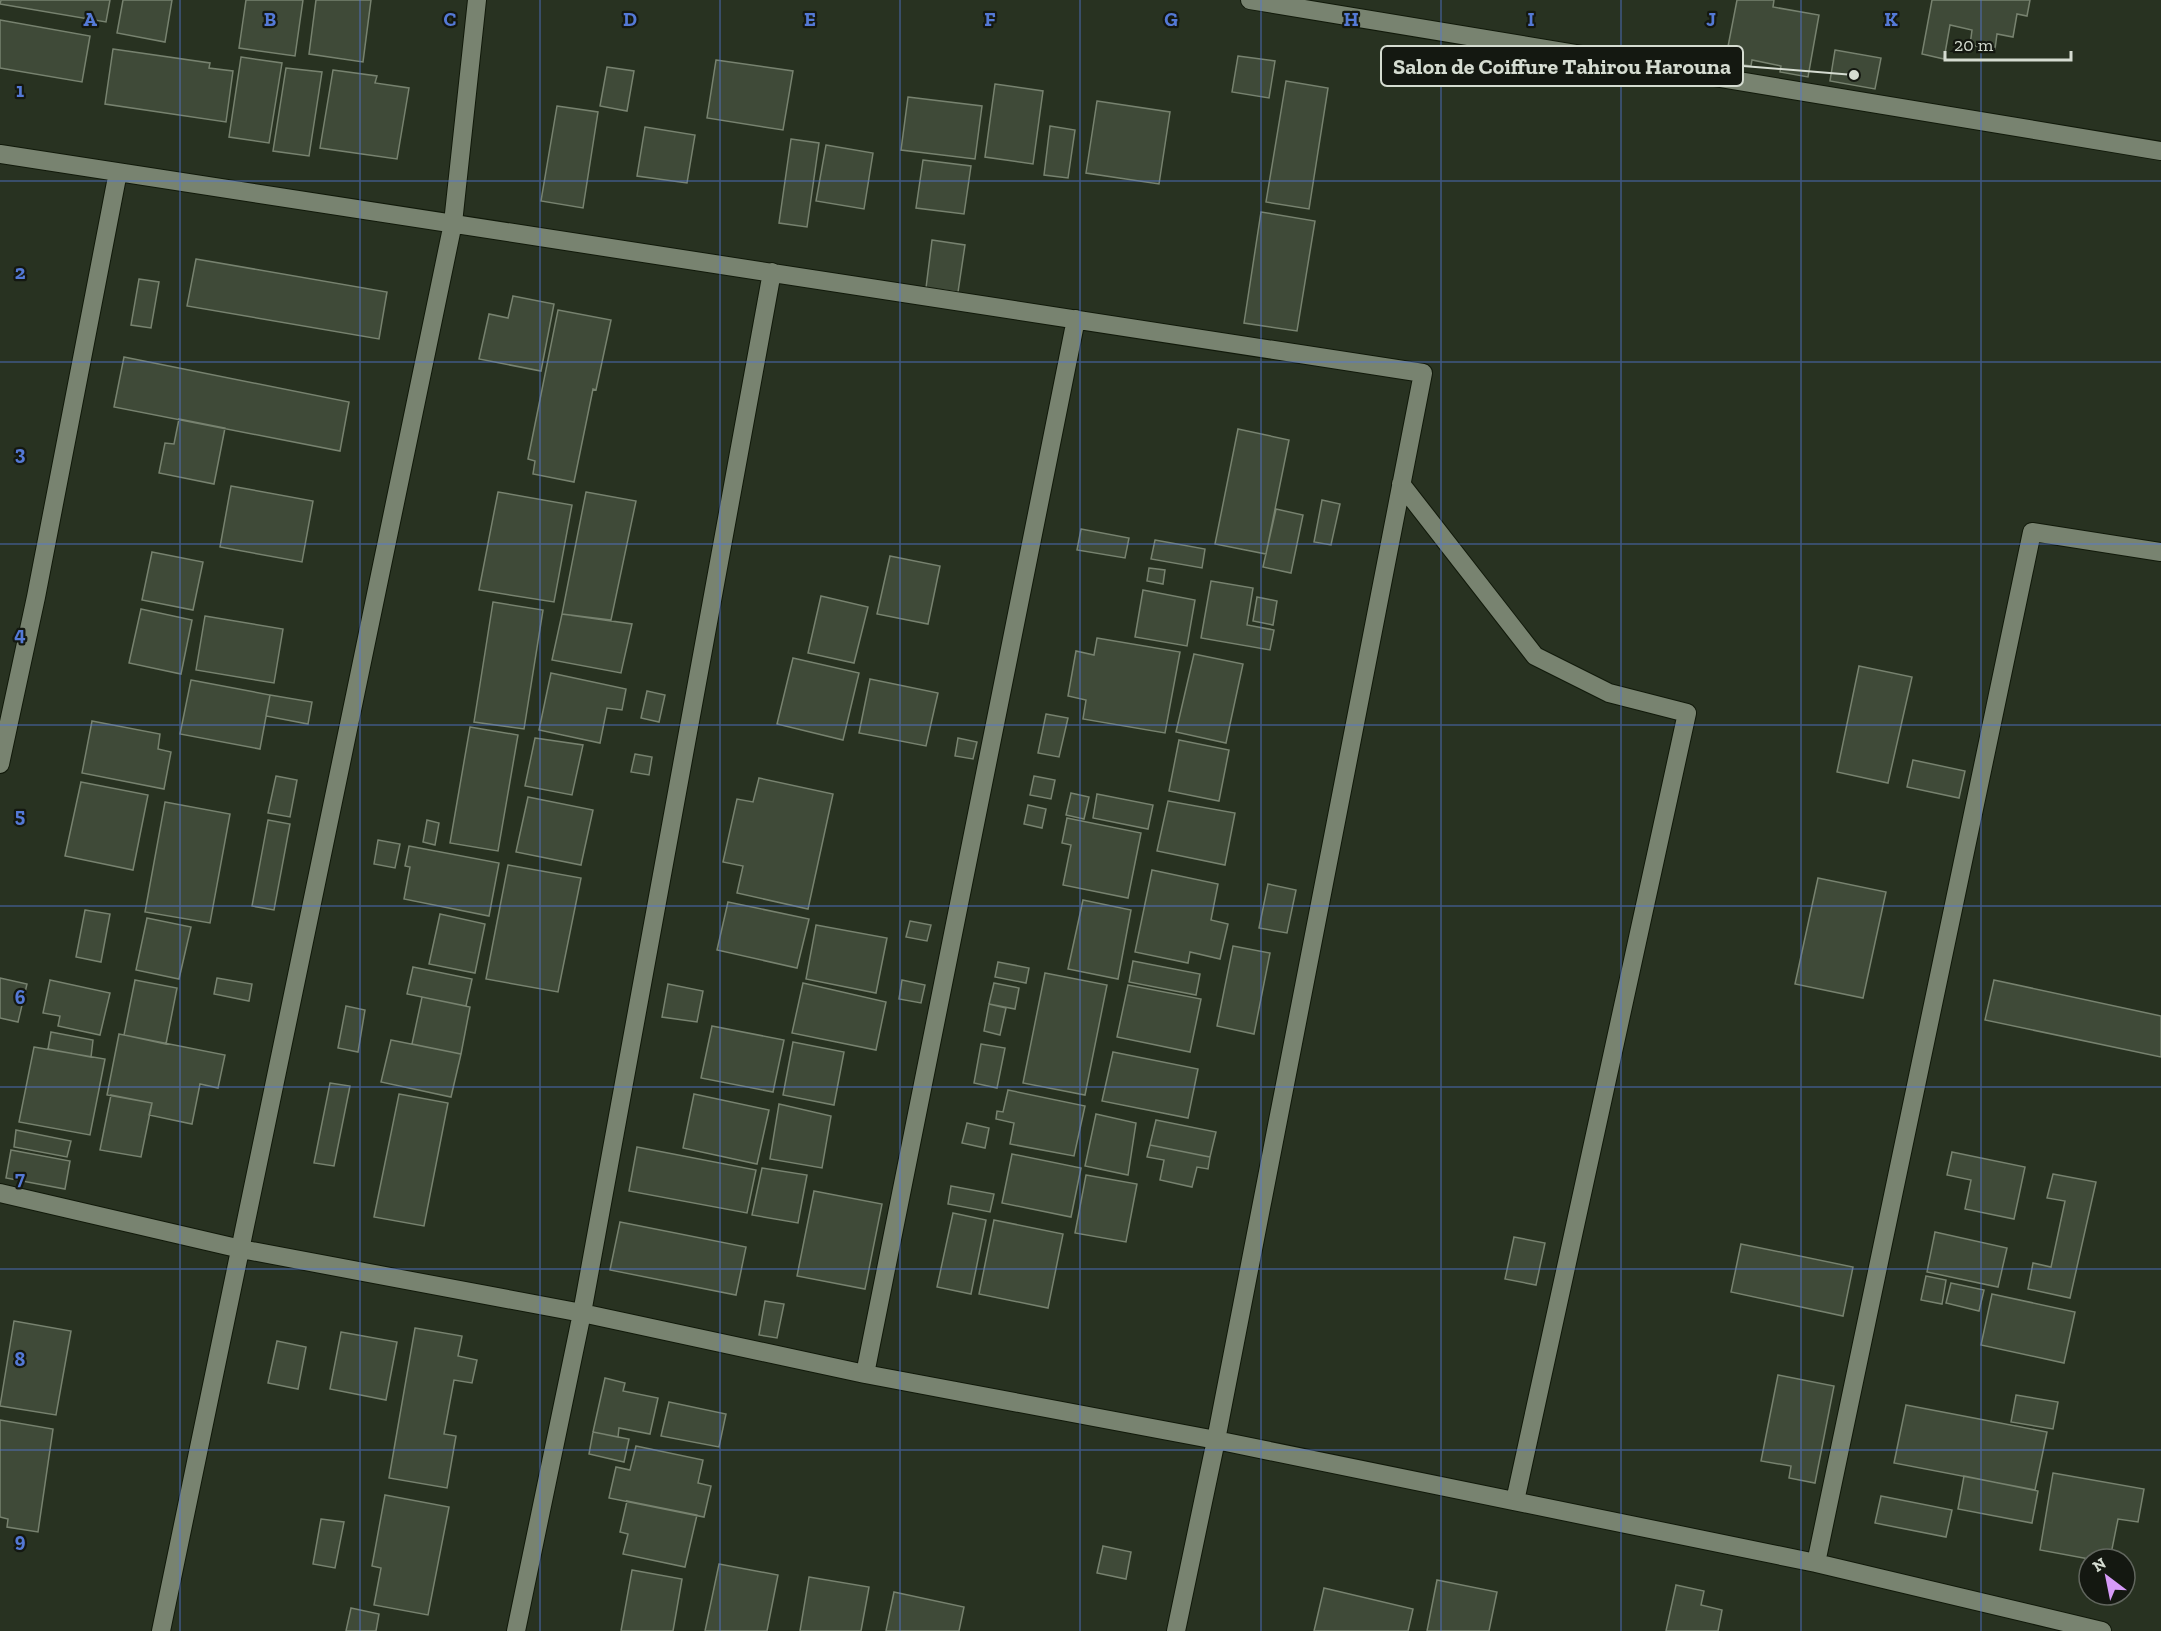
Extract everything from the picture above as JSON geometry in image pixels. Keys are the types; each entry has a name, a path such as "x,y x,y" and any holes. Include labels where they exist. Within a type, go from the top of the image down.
{"street":[{"path":"161,1631 453,224 477,0"},
{"path":"1250,0 2161,151"},
{"path":"0,154 1423,373 1216,1440 1176,1631"},
{"path":"0,764 36,597 118,172"},
{"path":"516,1631 582,1312 772,272"},
{"path":"865,1374 1076,319"},
{"path":"1401,484 1535,656 1609,693 1688,712 1515,1501"},
{"path":"1816,1563 2032,532 2161,552"},
{"path":"0,1193 241,1249 582,1312 865,1374 1216,1440 1816,1563 2102,1631"}],"building":[{"path":"1,0 110,0 106,22 0,4"},
{"path":"123,0 172,0 165,42 117,33"},
{"path":"246,0 303,0 295,56 239,48"},
{"path":"316,0 371,0 363,62 309,54"},
{"path":"1737,0 1774,0 1773,7 1819,15 1808,77 1780,72 1781,66 1752,60 1751,66 1725,62"},
{"path":"1932,0 2030,0 2027,16 2017,14 2013,37 1997,34 1995,49 1970,45 1972,30 1950,25 1944,59 1922,54"},
{"path":"0,20 90,36 82,82 0,68"},
{"path":"113,49 210,63 209,68 233,71 226,122 105,104"},
{"path":"1835,50 1881,58 1875,89 1830,81"},
{"path":"1238,56 1275,61 1269,98 1232,92"},
{"path":"241,57 282,63 269,143 229,137"},
{"path":"716,60 793,71 783,130 707,118"},
{"path":"607,67 634,71 627,111 600,106"},
{"path":"286,68 322,72 309,156 273,151"},
{"path":"333,70 377,76 375,83 409,88 397,159 320,148"},
{"path":"1286,81 1328,88 1309,209 1266,202"},
{"path":"995,84 1043,91 1033,164 985,157"},
{"path":"908,97 982,106 975,159 901,150"},
{"path":"1097,101 1170,112 1159,184 1086,173"},
{"path":"557,106 598,112 583,208 541,201"},
{"path":"1050,126 1075,130 1068,178 1044,175"},
{"path":"645,127 695,135 687,183 637,176"},
{"path":"791,139 819,143 807,227 779,223"},
{"path":"826,145 873,153 864,209 816,201"},
{"path":"923,160 971,166 964,214 916,208"},
{"path":"1261,212 1315,221 1297,331 1244,323"},
{"path":"932,240 965,245 958,292 926,288"},
{"path":"196,259 387,292 379,339 187,306"},
{"path":"139,279 159,282 151,328 131,325"},
{"path":"513,296 554,304 541,371 479,359 489,314 508,318"},
{"path":"558,310 611,320 596,390 593,389 574,482 533,474 535,461 528,459"},
{"path":"124,357 349,402 340,451 114,407"},
{"path":"179,419 225,428 214,484 159,473 165,443 174,444"},
{"path":"1238,429 1289,440 1266,554 1215,544"},
{"path":"231,486 313,501 302,562 220,547"},
{"path":"498,492 572,505 554,602 479,590"},
{"path":"586,492 636,501 611,620 562,614"},
{"path":"1322,500 1340,504 1331,545 1314,542"},
{"path":"1276,509 1303,515 1291,573 1263,567"},
{"path":"1081,529 1129,538 1125,558 1077,550"},
{"path":"1155,540 1205,549 1202,568 1151,559"},
{"path":"152,552 203,562 193,610 142,600"},
{"path":"890,556 940,566 928,624 877,614"},
{"path":"1149,568 1165,570 1163,584 1147,581"},
{"path":"1211,581 1253,588 1247,625 1274,630 1270,650 1201,638"},
{"path":"1143,590 1195,600 1187,646 1135,637"},
{"path":"821,596 868,607 854,663 808,653"},
{"path":"1257,597 1277,601 1273,625 1253,621"},
{"path":"493,602 543,610 524,729 474,722"},
{"path":"141,609 192,620 181,674 129,663"},
{"path":"562,614 632,624 621,673 552,660"},
{"path":"205,616 283,629 274,683 196,670"},
{"path":"1097,638 1180,652 1165,733 1083,719 1086,700 1068,696 1076,651 1094,655"},
{"path":"1194,654 1243,664 1226,743 1176,732"},
{"path":"793,658 859,673 843,740 777,724"},
{"path":"1859,666 1912,677 1888,783 1837,772"},
{"path":"551,673 626,689 622,710 607,708 600,743 539,730"},
{"path":"870,679 938,693 926,746 859,733"},
{"path":"191,680 270,695 260,749 180,734"},
{"path":"647,691 665,695 659,722 641,718"},
{"path":"270,695 312,702 308,724 266,716"},
{"path":"1046,714 1068,718 1059,757 1038,753"},
{"path":"92,721 160,734 158,749 171,752 164,789 82,773"},
{"path":"470,727 518,735 498,851 450,843"},
{"path":"535,738 583,745 572,795 525,786"},
{"path":"958,738 977,742 973,759 955,756"},
{"path":"1179,740 1229,750 1219,801 1169,791"},
{"path":"635,754 652,757 649,775 631,772"},
{"path":"1913,760 1965,771 1959,798 1907,787"},
{"path":"276,776 297,780 290,817 268,813"},
{"path":"1034,776 1055,780 1051,799 1030,795"},
{"path":"759,778 833,794 808,909 737,893 743,866 723,862 737,799 753,802"},
{"path":"81,782 148,795 133,870 65,856"},
{"path":"1071,793 1089,797 1084,819 1066,815"},
{"path":"1097,794 1153,805 1148,829 1093,818"},
{"path":"528,797 593,810 581,865 516,852"},
{"path":"1168,801 1235,813 1225,865 1157,851"},
{"path":"165,802 230,814 210,923 145,912"},
{"path":"1028,805 1046,809 1042,828 1024,824"},
{"path":"1067,818 1141,833 1128,898 1063,885 1071,845 1062,843"},
{"path":"268,820 290,824 274,910 252,906"},
{"path":"427,820 439,823 435,845 423,842"},
{"path":"378,840 400,844 395,868 374,864"},
{"path":"409,846 499,863 489,916 404,899 410,867 405,866"},
{"path":"508,865 581,878 558,992 486,979"},
{"path":"1152,870 1218,884 1211,920 1228,924 1220,959 1190,952 1188,963 1135,952"},
{"path":"1818,878 1886,892 1863,998 1795,984"},
{"path":"1268,884 1296,890 1287,933 1259,928"},
{"path":"1083,900 1131,910 1118,979 1068,969"},
{"path":"728,902 809,919 797,968 717,950"},
{"path":"85,910 110,914 101,962 76,957"},
{"path":"440,914 485,924 475,973 429,964"},
{"path":"147,918 191,927 179,979 136,970"},
{"path":"910,921 931,925 927,941 906,937"},
{"path":"816,925 887,938 876,993 806,979"},
{"path":"1233,946 1270,953 1254,1034 1217,1026"},
{"path":"1133,961 1200,974 1196,995 1129,982"},
{"path":"998,962 1029,968 1026,983 995,977"},
{"path":"413,967 472,979 466,1006 407,994"},
{"path":"1045,973 1107,985 1085,1095 1023,1083"},
{"path":"0,978 27,984 18,1022 0,1018"},
{"path":"217,978 252,984 249,1001 214,994"},
{"path":"50,980 110,993 100,1035 58,1026 60,1016 43,1013"},
{"path":"135,980 177,988 166,1044 124,1035"},
{"path":"902,980 925,985 921,1003 899,999"},
{"path":"1994,980 2161,1016 2161,1057 1985,1020"},
{"path":"803,983 886,1002 876,1050 792,1033"},
{"path":"994,983 1019,988 1015,1009 989,1004"},
{"path":"668,984 703,991 697,1022 662,1017"},
{"path":"1128,985 1201,999 1190,1052 1117,1037"},
{"path":"422,997 470,1007 461,1054 412,1044"},
{"path":"989,1004 1006,1008 1000,1035 984,1031"},
{"path":"346,1006 365,1010 358,1052 338,1048"},
{"path":"712,1026 784,1040 773,1092 701,1078"},
{"path":"51,1032 93,1040 91,1057 48,1049"},
{"path":"119,1034 225,1055 218,1088 200,1084 192,1124 149,1115 152,1103 107,1095"},
{"path":"391,1040 461,1054 451,1097 381,1082"},
{"path":"793,1042 844,1052 834,1105 783,1095"},
{"path":"981,1044 1005,1048 997,1088 974,1083"},
{"path":"34,1047 105,1059 90,1135 19,1122"},
{"path":"1113,1052 1198,1069 1188,1118 1102,1101"},
{"path":"330,1083 350,1086 334,1166 314,1163"},
{"path":"1008,1090 1085,1106 1074,1156 1010,1144 1014,1123 996,1119 997,1111 1003,1112"},
{"path":"399,1094 448,1103 424,1226 374,1217"},
{"path":"694,1094 769,1110 757,1164 683,1148"},
{"path":"111,1095 152,1103 141,1157 100,1150"},
{"path":"779,1104 831,1116 822,1168 770,1159"},
{"path":"1096,1114 1136,1123 1128,1175 1085,1166"},
{"path":"1156,1120 1216,1132 1210,1157 1150,1145"},
{"path":"967,1123 989,1128 985,1148 962,1143"},
{"path":"16,1130 71,1141 67,1157 14,1147"},
{"path":"1150,1145 1210,1157 1208,1169 1197,1167 1192,1187 1160,1180 1164,1160 1147,1157"},
{"path":"637,1147 756,1170 747,1213 629,1191"},
{"path":"11,1150 70,1161 65,1189 6,1178"},
{"path":"1952,1152 2025,1167 2014,1219 1965,1209 1971,1180 1947,1175"},
{"path":"1012,1154 1081,1168 1071,1217 1002,1203"},
{"path":"762,1168 807,1175 798,1223 752,1215"},
{"path":"2053,1174 2096,1182 2070,1298 2028,1289 2033,1263 2051,1267 2065,1201 2047,1198"},
{"path":"1086,1175 1137,1184 1126,1242 1075,1233"},
{"path":"951,1186 994,1194 990,1212 948,1204"},
{"path":"814,1191 882,1204 865,1289 797,1276"},
{"path":"953,1213 986,1220 971,1294 937,1287"},
{"path":"994,1220 1063,1234 1048,1308 979,1294"},
{"path":"620,1222 746,1247 736,1295 610,1270"},
{"path":"1935,1232 2007,1248 1998,1287 1927,1272"},
{"path":"1514,1237 1545,1243 1536,1285 1505,1279"},
{"path":"1741,1244 1853,1267 1843,1316 1731,1292"},
{"path":"1926,1276 1946,1280 1942,1304 1921,1300"},
{"path":"1951,1283 1984,1290 1979,1311 1946,1303"},
{"path":"1992,1294 2075,1312 2064,1363 1981,1345"},
{"path":"765,1301 784,1304 777,1338 759,1335"},
{"path":"14,1321 71,1331 56,1415 0,1406"},
{"path":"415,1328 462,1336 458,1356 477,1360 472,1383 454,1380 444,1434 456,1436 447,1488 389,1478"},
{"path":"341,1332 397,1342 386,1400 330,1389"},
{"path":"277,1341 306,1347 298,1389 268,1383"},
{"path":"1778,1375 1834,1386 1815,1483 1789,1478 1791,1466 1761,1461"},
{"path":"605,1378 625,1383 623,1391 658,1398 650,1434 619,1428 618,1437 593,1432"},
{"path":"2016,1395 2058,1402 2053,1429 2011,1422"},
{"path":"669,1402 726,1414 719,1447 661,1436"},
{"path":"1906,1405 2047,1432 2035,1490 1894,1463"},
{"path":"0,1420 53,1429 38,1532 7,1527 8,1519 0,1517"},
{"path":"593,1432 629,1439 624,1462 589,1454"},
{"path":"636,1446 703,1460 698,1483 711,1486 704,1517 609,1498 616,1467 630,1470"},
{"path":"2053,1473 2144,1489 2138,1522 2118,1519 2112,1547 2077,1547 2077,1557 2040,1550"},
{"path":"1964,1476 2038,1491 2032,1523 1958,1509"},
{"path":"385,1495 449,1507 428,1615 374,1605 381,1568 372,1566"},
{"path":"1881,1496 1952,1510 1946,1537 1875,1523"},
{"path":"627,1501 697,1515 685,1567 623,1554 628,1534 620,1532"},
{"path":"321,1519 344,1522 335,1568 313,1564"},
{"path":"1103,1546 1131,1552 1126,1579 1097,1573"},
{"path":"719,1564 778,1575 767,1631 705,1631"},
{"path":"632,1570 682,1579 673,1631 621,1631"},
{"path":"809,1577 869,1587 861,1631 800,1631"},
{"path":"1437,1580 1497,1592 1489,1631 1427,1631"},
{"path":"1676,1585 1704,1591 1701,1605 1722,1610 1718,1631 1666,1631"},
{"path":"1324,1588 1413,1609 1408,1631 1314,1631"},
{"path":"894,1592 964,1607 959,1631 886,1631"},
{"path":"351,1608 379,1614 376,1631 346,1631"}],"place":[{"name":"Salon de Coiffure Tahirou Harouna","path":"1854,75"}]}
